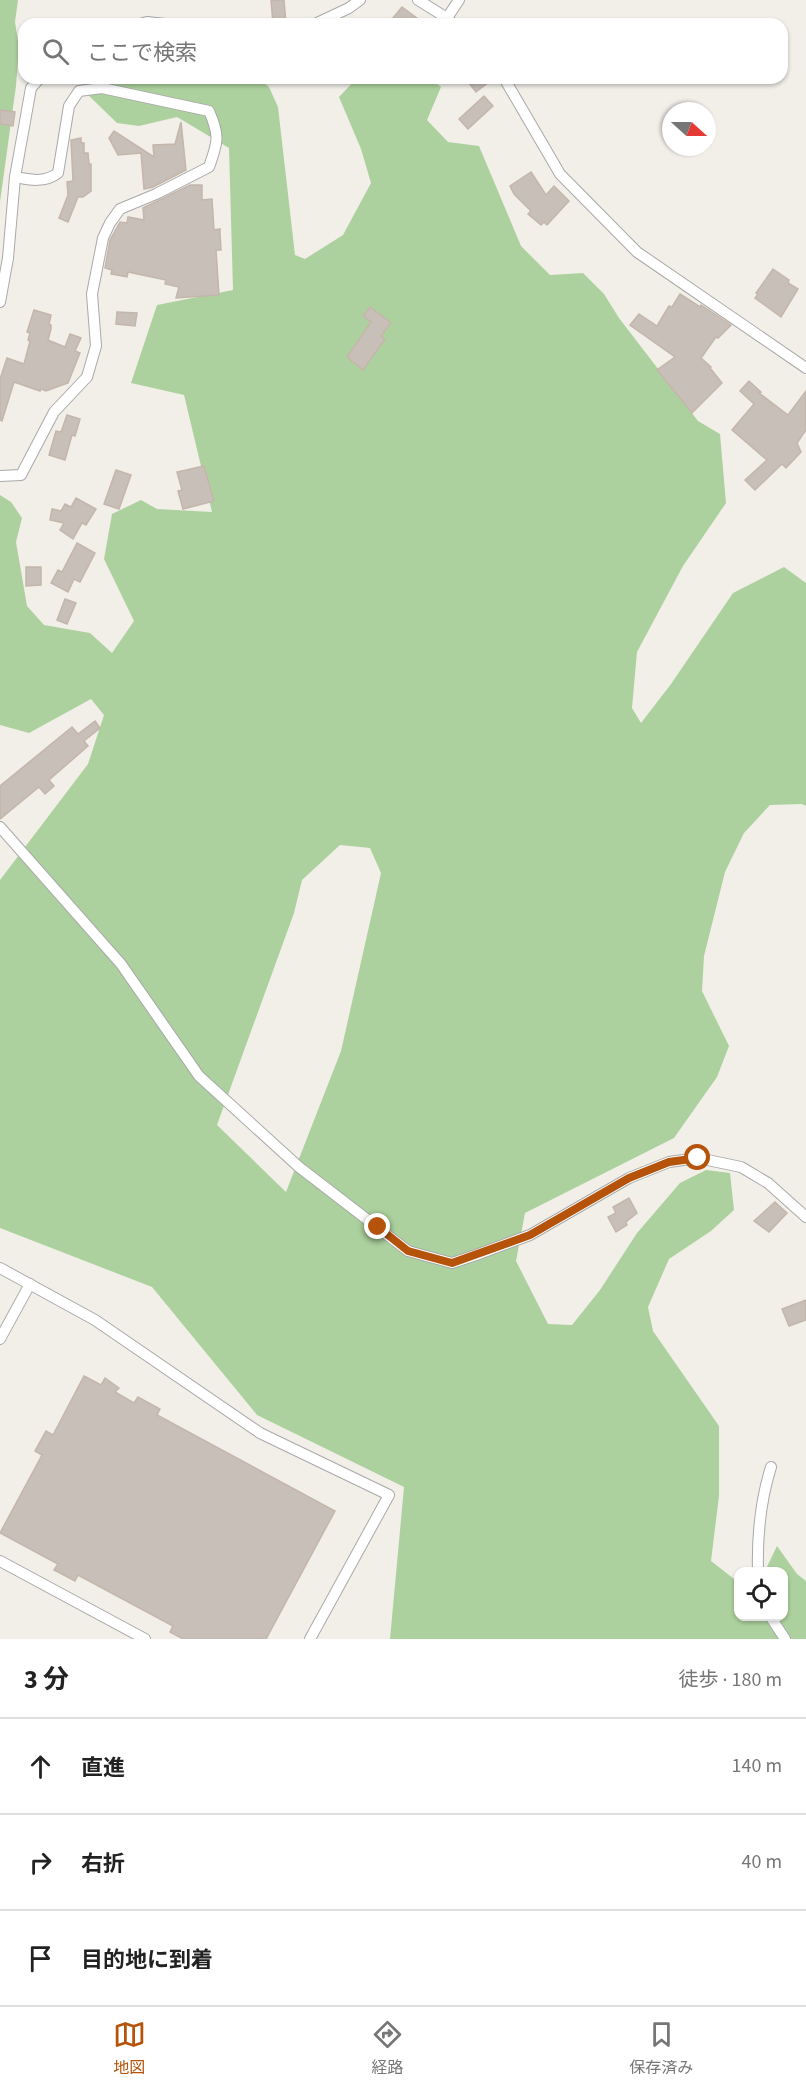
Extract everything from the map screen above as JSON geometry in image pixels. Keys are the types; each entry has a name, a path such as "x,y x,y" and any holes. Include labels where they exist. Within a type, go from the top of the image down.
{"street":[{"path":"328,18 360,0"},
{"path":"418,0 445,18"},
{"path":"451,18 459,0"},
{"path":"0,302 8,258 15,177 31,87 34,84"},
{"path":"508,84 560,174 637,252 806,368"},
{"path":"0,477 21,475 54,412 87,377 96,346 92,294 103,238 110,223 120,209 209,167 218,144 213,120 209,111 102,88 79,91 69,106 58,173 48,180 15,177"},
{"path":"0,827 121,964 199,1076 299,1167 408,1251 452,1263 477,1255 530,1235 629,1178 669,1162 698,1158 741,1167 768,1183 806,1217"},
{"path":"0,1268 94,1320 260,1433 389,1495 310,1639"},
{"path":"0,1339 30,1284"},
{"path":"758,1567 757,1538 764,1491 771,1467"},
{"path":"0,1561 145,1639"},
{"path":"773,1621 784,1639"}],"green space":[{"path":"0,0 18,0 15,22 18,42 16,86 0,202"},
{"path":"82,84 265,84 278,107 295,255 305,259 343,235 371,183 361,149 339,97 351,84 437,84 441,87 427,120 448,142 479,146 521,246 550,275 583,273 604,294 619,318 698,421 720,434 726,503 683,566 637,652 632,708 641,723 671,684 733,593 784,567 806,583 806,806 802,804 770,805 744,833 725,872 704,956 702,991 729,1046 717,1077 674,1138 525,1213 516,1261 548,1324 572,1325 600,1290 637,1233 680,1183 706,1170 730,1173 734,1210 711,1231 669,1259 648,1307 653,1331 719,1426 719,1496 711,1561 734,1579 734,1621 788,1621 788,1567 767,1567 777,1546 797,1574 806,1581 806,1639 390,1639 404,1487 257,1415 152,1287 0,1228 0,880 88,764 104,715 91,699 29,733 0,725 0,495 11,502 22,518 16,542 27,606 44,625 90,633 112,653 134,621 104,559 112,514 141,500 157,509 212,512 184,395 131,383 157,305 233,290 229,148 177,117 139,126 117,123 86,93","holes":["340,845 370,848 381,873 341,1051 286,1192 217,1125 294,913 302,880"]}],"building":[{"path":"271,0 284,0 286,18 272,18"},
{"path":"402,7 417,18 393,18"},
{"path":"470,84 486,84 476,92"},
{"path":"484,96 493,106 468,129 459,119"},
{"path":"0,110 15,112 13,126 0,124"},
{"path":"181,122 186,170 153,187 144,189 141,153 118,155 109,138 114,131 154,157 153,145 175,144"},
{"path":"81,138 81,143 84,143 84,153 88,153 89,164 91,164 91,191 83,197 78,197 68,222 59,218 68,195 67,182 73,181 71,140"},
{"path":"531,172 546,195 554,186 569,201 547,225 544,222 541,225 528,214 531,211 514,194 510,186"},
{"path":"190,185 202,185 202,200 212,199 214,230 220,229 221,250 216,250 219,295 176,298 179,287 165,284 166,280 128,272 127,277 111,274 112,270 105,268 110,240 120,222 127,223 128,217 144,220 143,208"},
{"path":"773,269 798,289 781,317 755,298"},
{"path":"680,294 731,325 718,338 716,337 701,358 711,367 722,383 692,413 657,370 675,357 630,325 639,314 657,326 669,306 672,307"},
{"path":"370,307 391,323 381,336 385,339 363,370 347,357 371,322 363,316"},
{"path":"34,310 51,315 48,340 65,347 70,334 81,338 75,351 80,353 68,383 40,391 14,382 2,421 0,420 0,379 7,358 24,364 30,341 28,340 30,333 27,332"},
{"path":"117,312 137,313 135,326 116,324"},
{"path":"749,381 761,392 759,393 788,415 806,391 806,430 797,443 801,452 786,468 782,464 755,490 745,480 767,460 732,430 754,404 740,391"},
{"path":"67,415 80,419 75,436 72,435 65,460 49,455 56,431 61,432"},
{"path":"204,466 214,501 183,509 178,491 182,490 177,472"},
{"path":"116,470 131,475 119,509 104,504"},
{"path":"76,498 96,509 86,525 82,523 73,539 60,530 64,523 50,520 52,509 61,511 65,504 71,507"},
{"path":"77,543 95,553 80,582 74,579 68,592 51,583 58,570 62,572"},
{"path":"26,567 41,567 41,585 26,586"},
{"path":"65,599 76,603 67,624 57,620"},
{"path":"95,721 100,728 84,741 88,746 49,780 54,786 45,794 39,787 0,819 0,786 72,727 78,734"},
{"path":"629,1198 637,1213 626,1222 627,1225 616,1232 608,1217 616,1213 613,1207"},
{"path":"775,1202 787,1213 769,1232 754,1221"},
{"path":"806,1300 806,1320 789,1326 782,1309"},
{"path":"84,1376 101,1385 105,1378 119,1388 115,1392 134,1403 138,1397 160,1409 157,1415 335,1511 266,1639 183,1639 170,1632 173,1626 78,1575 75,1581 54,1570 58,1564 0,1533 42,1455 35,1451 46,1431 53,1435"}],"route":[{"path":"378,1227 408,1251 452,1263 530,1235 629,1178 669,1162 698,1158"}]}
